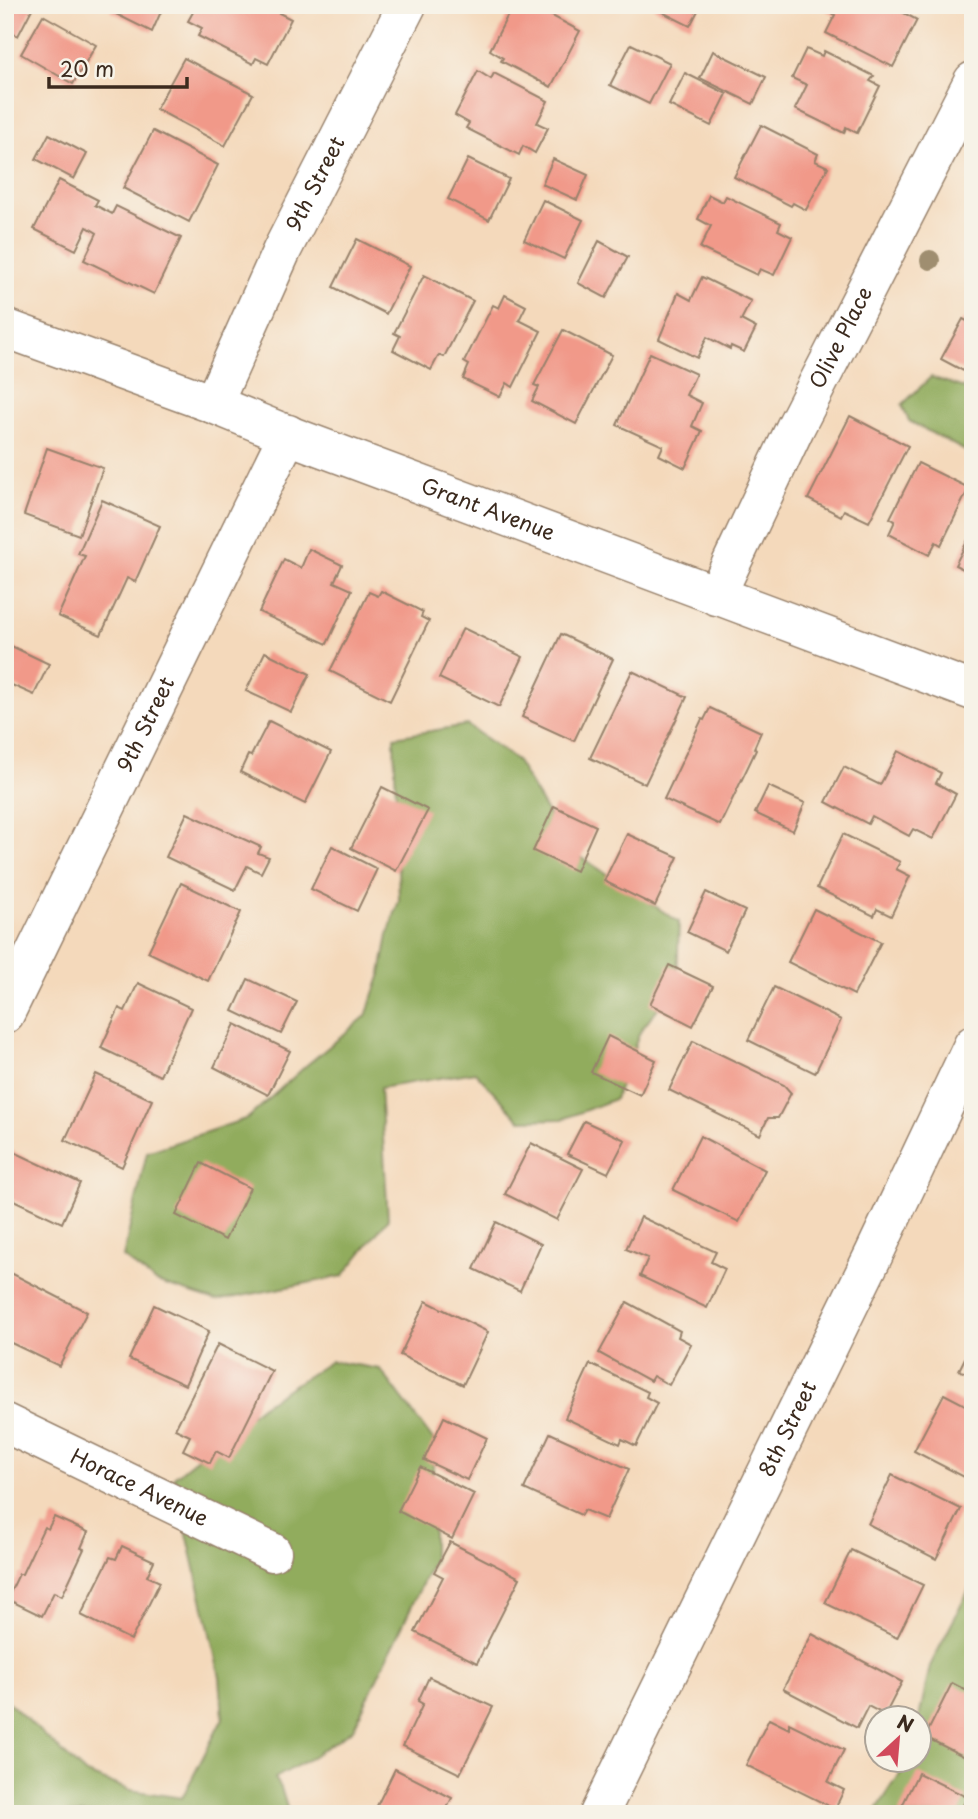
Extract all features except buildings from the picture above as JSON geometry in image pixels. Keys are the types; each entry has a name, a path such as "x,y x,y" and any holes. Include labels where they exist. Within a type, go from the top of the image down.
{"street":[{"name":"9th Street","path":"213,404 282,250 407,5"},
{"name":"Olive Place","path":"716,596 793,432 973,81"},
{"name":"Grant Avenue","path":"5,328 973,691"},
{"name":"9th Street","path":"5,1014 288,434"},
{"name":"8th Street","path":"599,1814 868,1266 973,1045"},
{"name":"Horace Avenue","path":"5,1423 272,1552"}],"green space":[{"path":"931,377 973,391 973,455 909,421 902,405"},
{"path":"467,725 516,760 569,849 679,922 677,983 640,1032 615,1099 563,1119 520,1120 475,1072 380,1088 388,1219 343,1276 216,1301 156,1282 123,1257 147,1152 248,1118 366,1016 381,974 388,935 399,900 394,737"},
{"path":"331,1361 380,1369 433,1440 433,1561 353,1729 275,1778 289,1814 5,1814 5,1699 86,1774 130,1790 182,1798 223,1718 220,1677 174,1477 261,1406"},
{"path":"973,1582 973,1814 874,1814 901,1773 932,1773 932,1703 922,1703 930,1666"}]}
